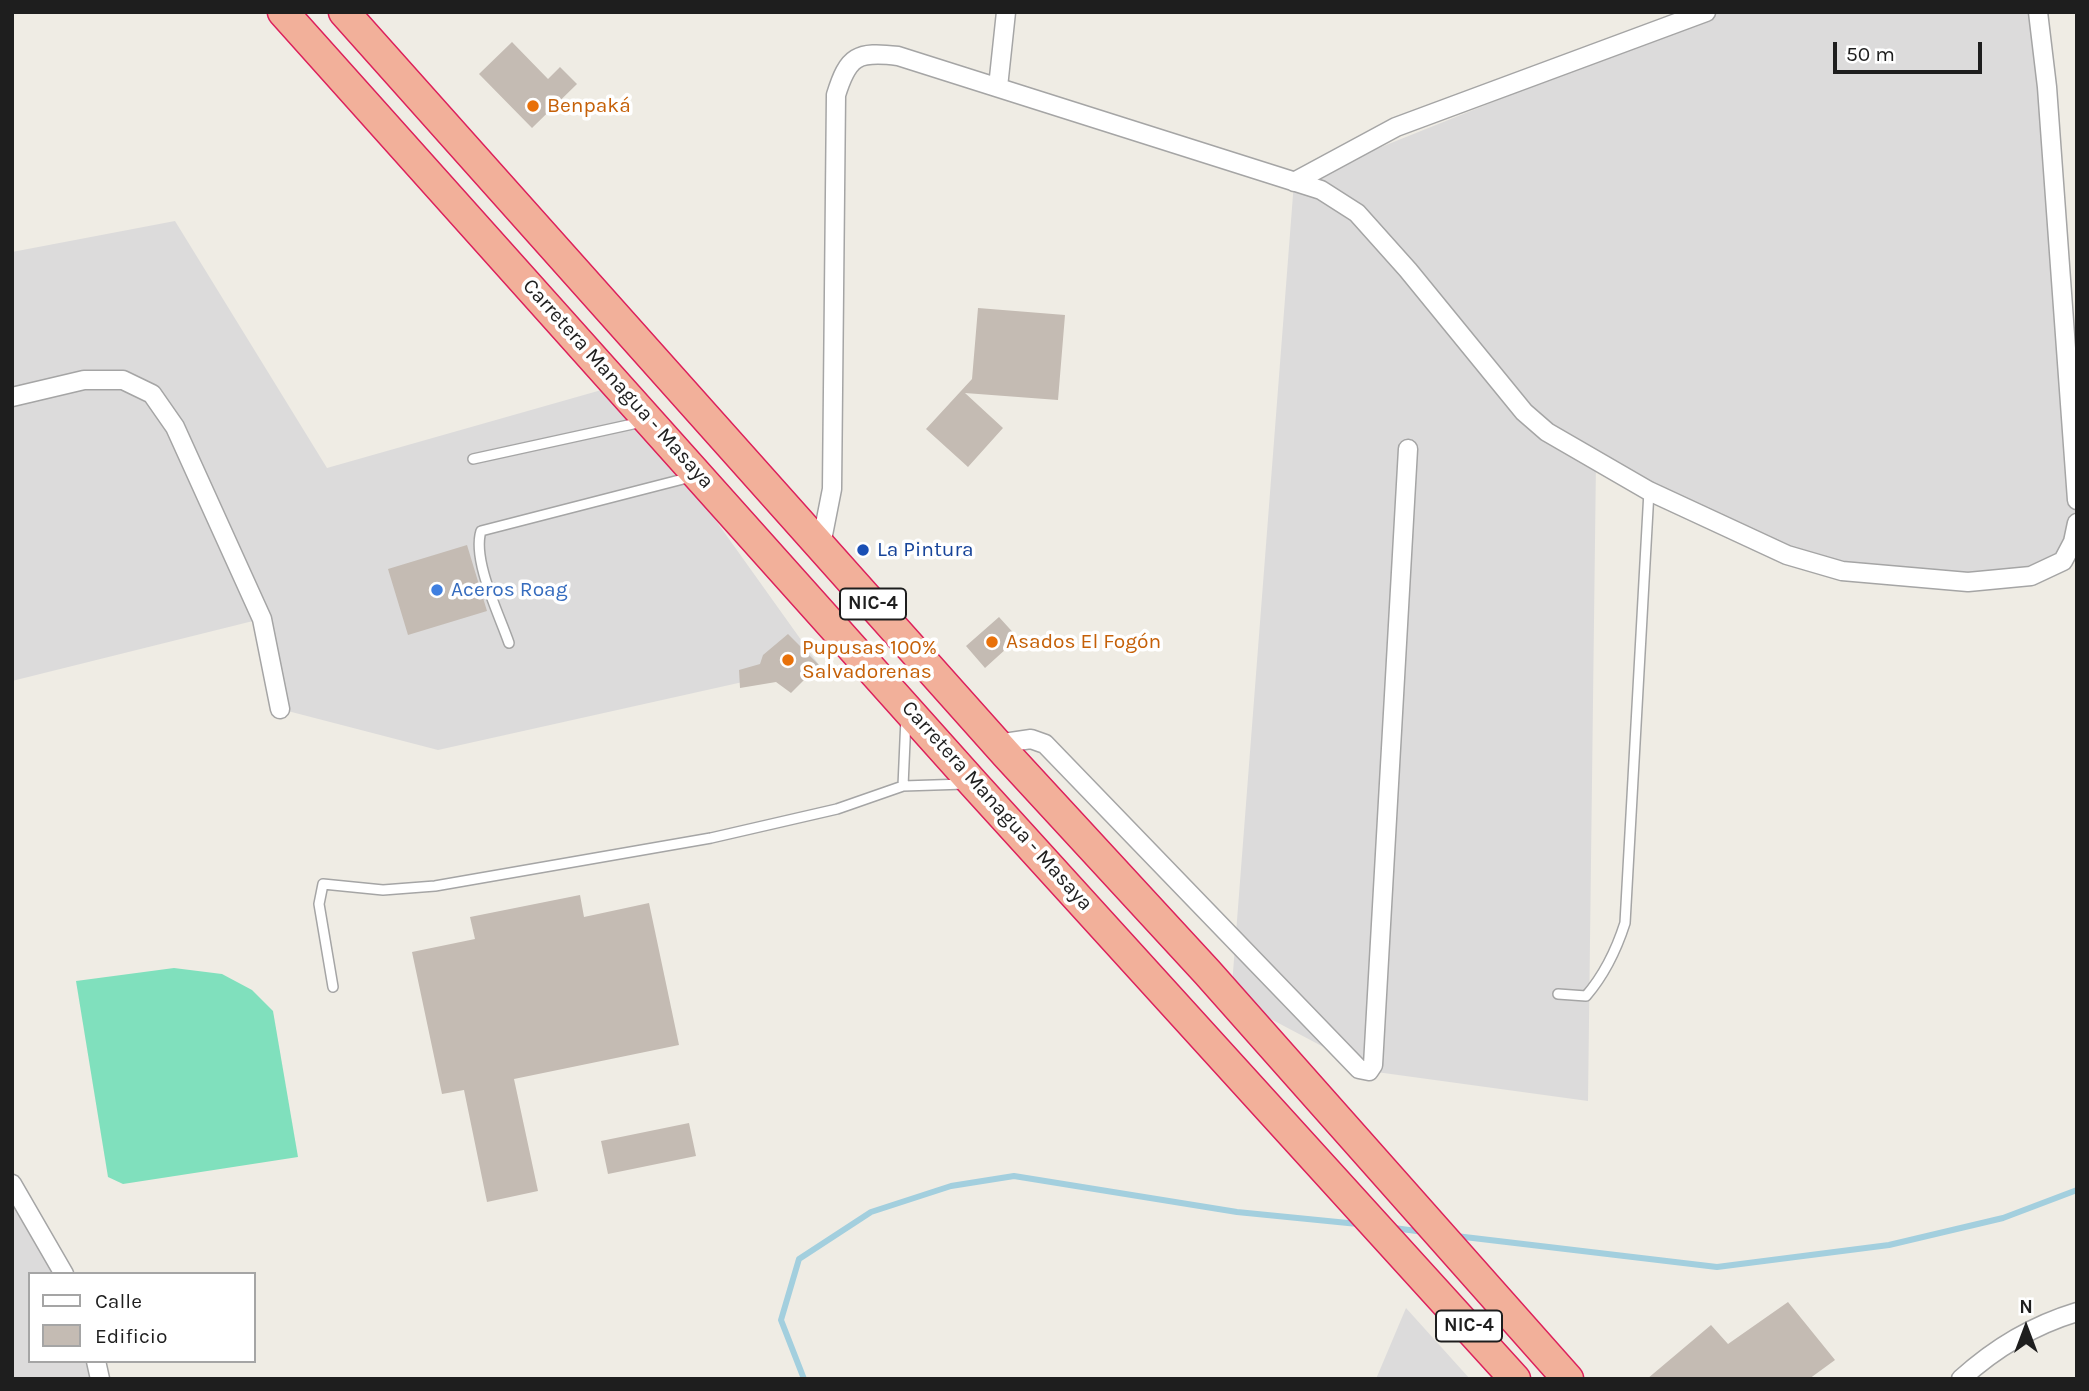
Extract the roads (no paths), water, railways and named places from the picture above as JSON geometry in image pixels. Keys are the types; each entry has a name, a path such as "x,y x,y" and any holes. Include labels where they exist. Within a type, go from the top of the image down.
{"highway":[{"name":"Carretera Managua - Masaya","path":"283,12 974,784 1515,1379"},
{"name":"Carretera Managua - Masaya","path":"345,12 997,744 1201,965 1568,1379"},
{"path":"374,114 387,122 401,121 412,111 415,97 408,83"},
{"path":"421,164 417,151 420,139 429,130 442,128 454,133"},
{"path":"821,545 830,593 883,650 898,676 906,705"},
{"path":"974,784 992,776 1010,779 1048,814 1091,846"}],"street":[{"path":"998,87 1006,12"},
{"path":"1294,182 1396,127 1706,12"},
{"path":"2038,12 2047,87 2077,500"},
{"path":"821,545 832,489 836,95 843,72 850,62 872,52 898,56 1321,190 1357,213 1408,270 1524,412 1547,432 1649,491 1787,555 1842,571 1968,582 2031,576 2070,566 2077,523"},
{"path":"12,397 84,380 123,380 152,394 175,427 262,619 280,709"},
{"path":"997,744 1031,739 1045,744 1359,1069 1369,1071 1373,1065 1374,1051 1408,449"},
{"path":"12,1184 63,1272"},
{"path":"1961,1379 1977,1365 2041,1323 2077,1312"}],"lane":[{"path":"473,459 650,420"},
{"path":"509,643 480,559 478,542 481,531 699,475"},
{"path":"1558,993 1586,996 1601,979 1616,950 1625,923 1649,491"},
{"path":"903,786 906,705"},
{"path":"333,987 319,904 323,884 383,890 435,886 712,838 836,808 903,786 974,784"}],"waterway":[{"path":"804,1379 781,1320 799,1259 871,1212 951,1186 1014,1176 1237,1212 1358,1224"},
{"path":"1456,1236 1717,1267 1889,1245 2003,1218 2077,1190"},
{"path":"1394,1228 1424,1232"}],"place":[{"name":"Benpaká","path":"533,106"},
{"name":"La Pintura","path":"863,550"},
{"name":"Aceros Roag","path":"437,590"},
{"name":"Asados El Fogón","path":"992,642"},
{"name":"Pupusas 100% Salvadorenas","path":"788,660"}]}
